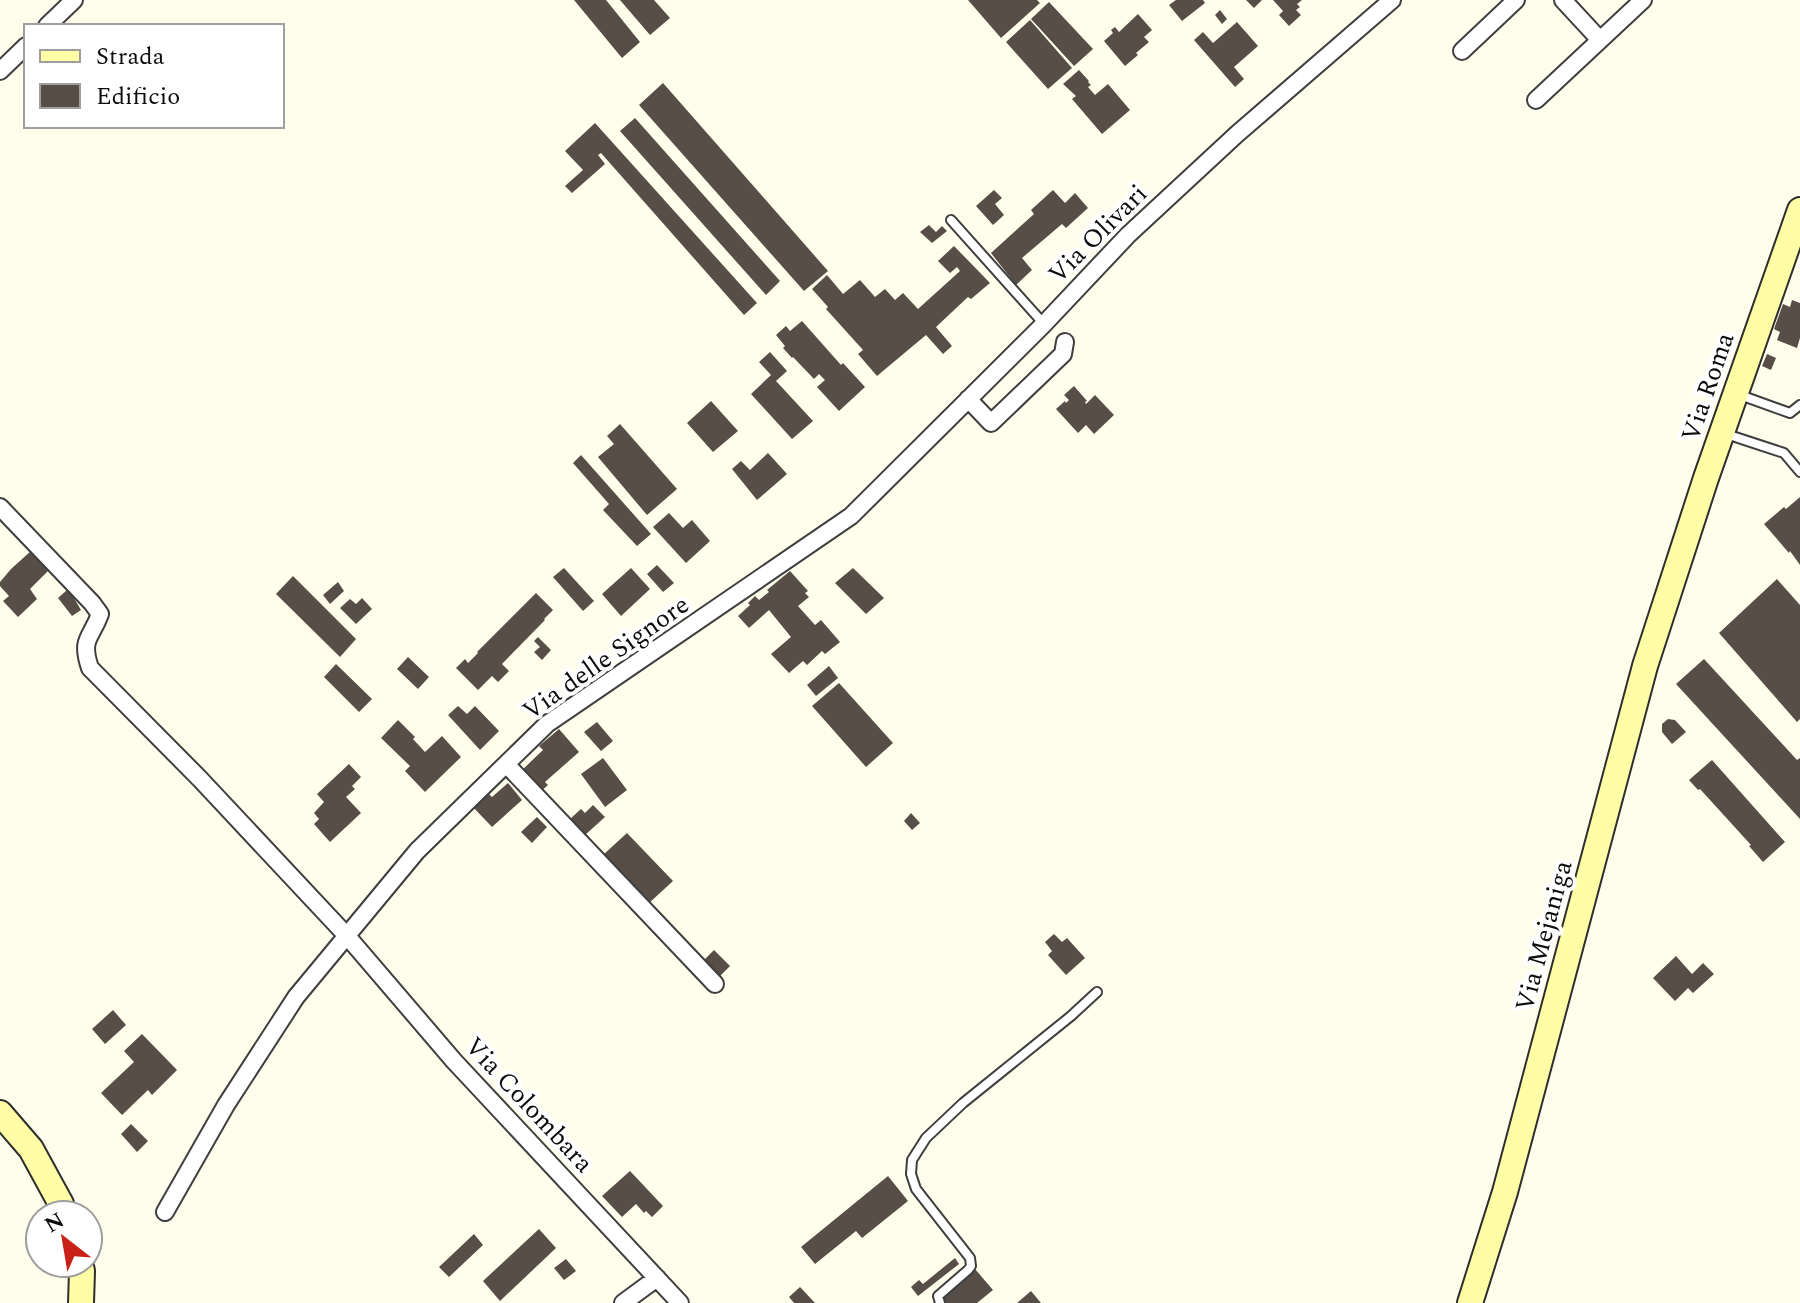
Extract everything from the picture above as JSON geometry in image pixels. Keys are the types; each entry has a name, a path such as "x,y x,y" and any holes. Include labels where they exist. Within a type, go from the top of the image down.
{"main road":[{"name":"Via Roma","path":"1672,583 1800,210"},
{"name":"Via Mejaniga","path":"1470,1303 1505,1192 1645,666 1672,583"},
{"path":"0,1113 31,1149 58,1199"},
{"path":"81,1303 82,1279"}],"street":[{"path":"49,24 74,0"},
{"name":"Via Olivari","path":"851,516 1044,324 1128,235 1237,134 1392,0"},
{"path":"1462,51 1516,0"},
{"path":"1563,0 1600,40"},
{"path":"1536,100 1643,0"},
{"path":"0,71 24,48"},
{"path":"968,399 991,423 1063,354 1065,342"},
{"name":"Via Colombara","path":"0,507 100,614 96,626 86,638 85,653 90,668 200,779 347,936 454,1061 680,1303"},
{"name":"Via delle Signore","path":"165,1212 226,1105 296,997 417,851 547,724 851,516"},
{"path":"506,764 715,984"},
{"path":"623,1303 657,1278"}],"lane":[{"path":"951,220 1044,324"},
{"path":"1736,393 1790,413 1800,405"},
{"path":"1722,433 1784,453 1800,472"},
{"path":"940,1303 938,1296 968,1270 970,1258 916,1189 911,1174 912,1160 926,1138 963,1103 1097,992"}],"building":[{"path":"574,0 606,0 640,42 622,58"},
{"path":"620,0 654,0 670,18 650,35"},
{"path":"968,0 1037,0 1040,3 1001,38"},
{"path":"1176,0 1203,0 1205,3 1182,21 1169,5"},
{"path":"1246,0 1262,0 1254,8"},
{"path":"1273,0 1302,0 1296,10 1301,15 1289,26 1279,15 1283,11"},
{"path":"1049,2 1093,49 1074,66 1031,19"},
{"path":"1220,10 1227,19 1222,24 1215,15"},
{"path":"1138,14 1152,30 1144,37 1149,42 1125,66 1104,41 1113,33 1111,30 1115,27 1119,32"},
{"path":"1030,20 1072,68 1048,89 1006,42"},
{"path":"1237,22 1258,46 1234,67 1244,79 1235,87 1194,40 1203,32 1213,43"},
{"path":"1079,70 1089,81 1091,85 1088,87 1095,95 1108,84 1130,110 1102,134 1072,99 1076,96 1063,84"},
{"path":"663,83 828,271 804,291 639,105"},
{"path":"635,118 780,281 766,295 620,131"},
{"path":"595,123 757,303 744,315 601,153 598,155 605,164 572,193 565,186 583,170 565,151"},
{"path":"994,190 1002,198 995,204 1004,215 993,225 976,206"},
{"path":"1053,190 1065,203 1075,193 1088,208 1066,228 1062,224 1022,258 1032,270 1016,285 991,253 1034,214 1031,210"},
{"path":"929,225 936,232 942,226 947,231 932,243 920,232"},
{"path":"954,246 990,283 971,299 968,297 936,327 952,346 943,354 926,335 877,376 858,354 863,350 812,289 827,275 843,294 860,280 875,297 885,289 895,300 903,293 918,309 960,271 957,267 950,273 938,261"},
{"path":"1792,300 1800,303 1797,348 1777,340 1780,332 1774,329 1783,304 1790,307"},
{"path":"802,321 865,387 839,411 817,387 825,380 819,374 814,379 783,348 785,346 776,335 786,326 790,331"},
{"path":"770,352 787,371 776,381 813,421 792,439 751,394 771,375 759,362"},
{"path":"1767,354 1776,358 1771,370 1762,366"},
{"path":"1074,386 1087,401 1086,404 1095,395 1114,415 1094,434 1086,425 1078,433 1056,409 1069,400 1064,395"},
{"path":"711,401 738,431 713,452 687,423"},
{"path":"620,424 677,489 647,515 598,457 614,444 607,436"},
{"path":"768,453 787,474 757,500 732,469 741,461 750,470"},
{"path":"581,455 651,534 637,546 603,510 609,504 573,463"},
{"path":"1800,497 1800,565 1764,524"},
{"path":"669,513 683,528 692,520 710,541 686,563 653,527"},
{"path":"31,551 48,571 30,589 37,599 18,617 3,601 9,596 0,582"},
{"path":"657,565 674,583 663,592 647,574"},
{"path":"564,568 594,601 583,611 553,577"},
{"path":"631,568 650,589 621,616 602,594"},
{"path":"853,568 884,598 866,614 835,583"},
{"path":"790,571 808,591 805,593 809,597 798,606 815,625 821,620 840,642 825,654 822,651 807,665 803,661 789,673 771,654 791,637 769,610 749,628 738,616 755,596 759,600"},
{"path":"293,576 356,639 340,657 276,594"},
{"path":"1777,579 1800,605 1800,719 1797,722 1719,633"},
{"path":"338,582 344,591 330,604 323,595"},
{"path":"67,590 81,610 72,616 58,598"},
{"path":"536,593 553,610 502,664 509,671 498,682 492,676 478,690 456,668 465,659 468,663"},
{"path":"362,598 372,609 356,624 340,608 350,599 356,604"},
{"path":"538,637 551,650 542,660 534,652 540,647 534,641"},
{"path":"408,657 429,677 418,689 397,669"},
{"path":"1704,659 1797,760 1800,758 1800,819 1676,684"},
{"path":"336,664 372,699 359,712 324,677"},
{"path":"829,666 838,678 816,696 807,685"},
{"path":"839,683 893,743 866,767 812,706"},
{"path":"458,706 467,714 475,706 499,731 480,750 448,715"},
{"path":"1668,719 1675,720 1686,732 1672,744 1662,732 1662,724"},
{"path":"398,720 425,752 442,736 461,757 425,792 405,771 410,766 381,738"},
{"path":"597,722 613,741 601,751 584,732"},
{"path":"559,729 579,752 545,782 548,785 539,793 520,772 543,750 539,746"},
{"path":"603,758 627,790 605,807 581,774"},
{"path":"1712,760 1785,842 1763,862 1751,845 1689,780"},
{"path":"349,764 361,777 346,797 361,813 330,842 314,824 319,819 314,813 324,802 317,794"},
{"path":"508,783 522,800 492,827 471,805 486,791 492,797"},
{"path":"593,805 605,817 585,835 570,819 581,809 585,813"},
{"path":"911,813 920,823 912,830 904,821"},
{"path":"537,817 547,827 532,843 521,832"},
{"path":"627,833 673,881 648,904 603,855"},
{"path":"1054,934 1062,942 1067,938 1085,958 1066,975 1048,955 1052,951 1045,942"},
{"path":"714,950 730,966 718,978 703,961"},
{"path":"1676,956 1692,974 1703,963 1714,974 1693,993 1688,988 1675,1001 1653,978"},
{"path":"113,1010 126,1025 105,1044 92,1029"},
{"path":"142,1034 177,1070 152,1095 148,1090 122,1115 101,1093 134,1062 124,1051"},
{"path":"131,1124 148,1141 137,1152 121,1134"},
{"path":"630,1171 663,1206 652,1217 636,1204 622,1217 602,1196"},
{"path":"888,1176 908,1201 862,1238 856,1231 815,1264 801,1247"},
{"path":"539,1229 556,1248 500,1301 483,1281"},
{"path":"474,1234 483,1245 449,1277 439,1267"},
{"path":"955,1258 959,1264 918,1296 911,1287 919,1280 923,1284"},
{"path":"566,1259 576,1271 564,1280 554,1268"},
{"path":"975,1269 993,1290 977,1303 945,1303 941,1298"},
{"path":"800,1287 815,1303 794,1303 789,1297"},
{"path":"1031,1291 1041,1303 1017,1303"}]}
